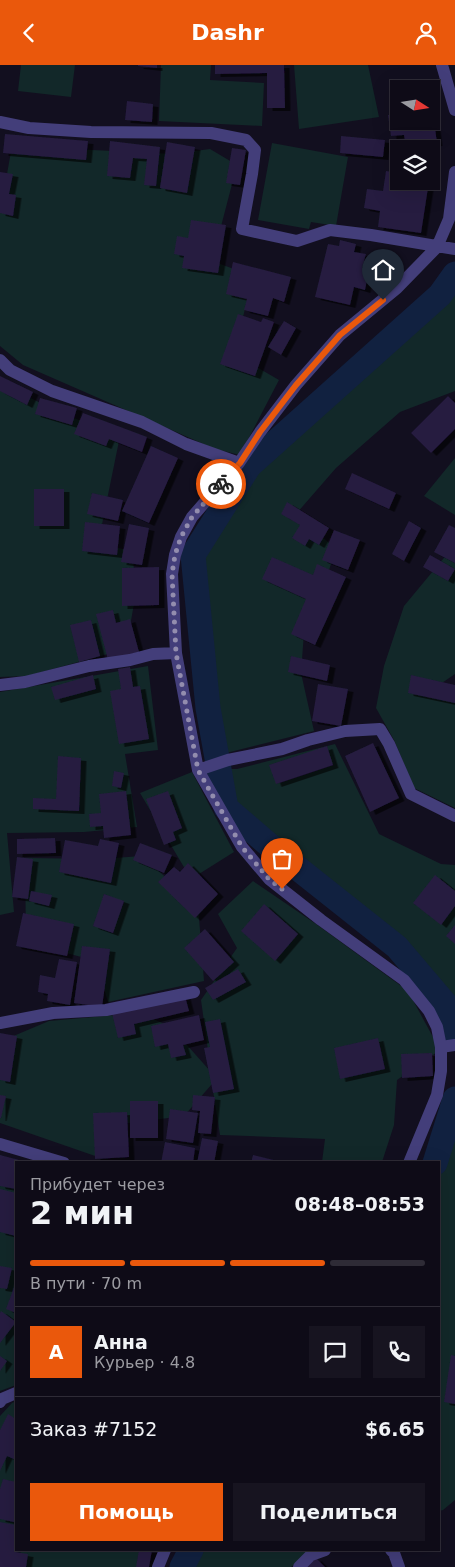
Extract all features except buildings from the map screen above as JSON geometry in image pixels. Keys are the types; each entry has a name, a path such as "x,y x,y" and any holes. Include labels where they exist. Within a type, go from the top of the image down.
{"street":[{"path":"442,65 455,110"},
{"path":"0,122 29,128 91,132 211,133 246,140 255,151 242,229 297,241 330,230 455,249"},
{"path":"410,1161 437,1095 441,1071 441,1047 437,1027 429,1011 404,980 321,920 269,879 242,847 198,770 176,653 172,574 175,555 181,537 192,517 240,463 260,432 290,393 340,335 398,288 437,247 449,219 455,172"},
{"path":"0,360 10,370 52,391 142,422 186,445 240,463"},
{"path":"0,685 25,683 90,666 130,660 153,654 176,653"},
{"path":"198,770 222,762 282,749 308,740 345,731 380,729 412,794 455,816"},
{"path":"0,1023 52,1013 106,1010 194,991"},
{"path":"441,1047 455,1045"},
{"path":"0,1144 57,1161"},
{"path":"0,1402 2,1399 15,1393"},
{"path":"158,1567 165,1551"},
{"path":"299,1567 311,1555 322,1551"},
{"path":"392,1551 399,1567"}],"green space":[{"path":"21,65 75,65 71,97 18,91"},
{"path":"161,65 211,65 210,80 264,83 262,126 159,121"},
{"path":"294,65 368,65 379,117 299,129"},
{"path":"272,143 348,157 336,226 311,222 309,229 258,220"},
{"path":"12,146 173,154 210,149 237,165 212,261 253,276 234,354 279,380 240,455 215,449 23,365 0,346 0,213"},
{"path":"455,284 455,391 400,412 336,468 296,514 336,549 322,591 305,619 301,673 314,731 222,754 211,708 198,554 249,472 440,301"},
{"path":"0,383 61,413 120,436 98,544 133,551 135,598 126,649 27,676 0,677"},
{"path":"455,458 455,515 424,496"},
{"path":"448,553 455,556 455,674 436,687 455,692 455,808 414,788 394,740 376,708 384,666 404,606"},
{"path":"148,666 158,750 125,754 137,827 84,832 7,833 14,912 0,915 0,692"},
{"path":"335,744 379,834 441,864 455,865 455,1013 399,943 277,848 232,796 225,769 237,769"},
{"path":"192,772 234,852 191,879 140,793"},
{"path":"141,856 198,905 204,981 108,1002 96,961 26,942 25,858 102,859"},
{"path":"253,881 408,991 440,1050 397,1080 394,1125 382,1161 322,1161 325,1139 220,1135 212,1084 184,1116 121,1124 98,1157 0,1123 0,1062 4,1040 49,1021 142,1014 171,1027 211,1072 201,1000 237,948 218,914"},
{"path":"455,1114 455,1500 440,1511 440,1161"},
{"path":"9,1158 22,1161 15,1161 15,1385 0,1391 0,1163"},
{"path":"15,1402 15,1551 143,1551 142,1567 0,1567 0,1416"},
{"path":"194,1551 309,1551 291,1567 186,1567"}],"waterway":[{"path":"455,274 440,295 249,466 193,555 208,708 226,808 276,851 397,947 447,1006 455,1032"},
{"path":"436,1161 455,1099"},
{"path":"182,1567 190,1551"}],"way so far":[{"path":"221,484 192,517 181,537 175,555 172,574 176,653 198,770 242,847 269,879 282,889"}],"route":[{"path":"221,484 240,463 260,432 296,385 340,335 383,300"}]}
